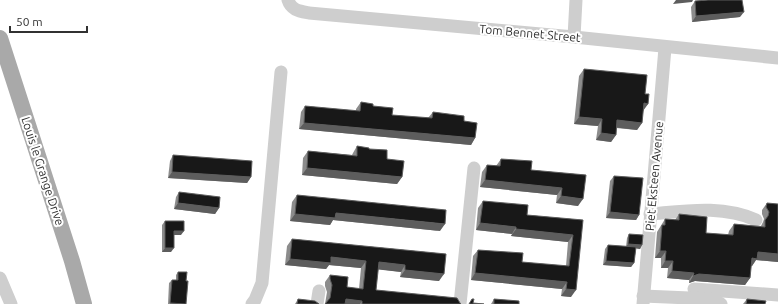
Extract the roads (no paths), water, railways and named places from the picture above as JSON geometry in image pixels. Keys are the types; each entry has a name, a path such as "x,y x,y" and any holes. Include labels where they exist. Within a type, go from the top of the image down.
{"main road":[{"name":"Louis le Grange Drive","path":"0,38 72,261 84,304"}],"street":[{"name":"Tom Bennet Street","path":"288,0 289,4 296,10 309,13 574,37 665,48 778,58"},
{"path":"574,37 576,0"},
{"name":"Piet Eksteen Avenue","path":"643,300 665,48"},
{"path":"252,304 262,284 281,72"},
{"path":"460,304 474,168"},
{"path":"650,214 698,210 726,211 756,220"},
{"path":"0,278 11,304"},
{"path":"694,289 778,295"},
{"path":"318,304 319,291"},
{"path":"643,300 713,299 721,304"}]}
